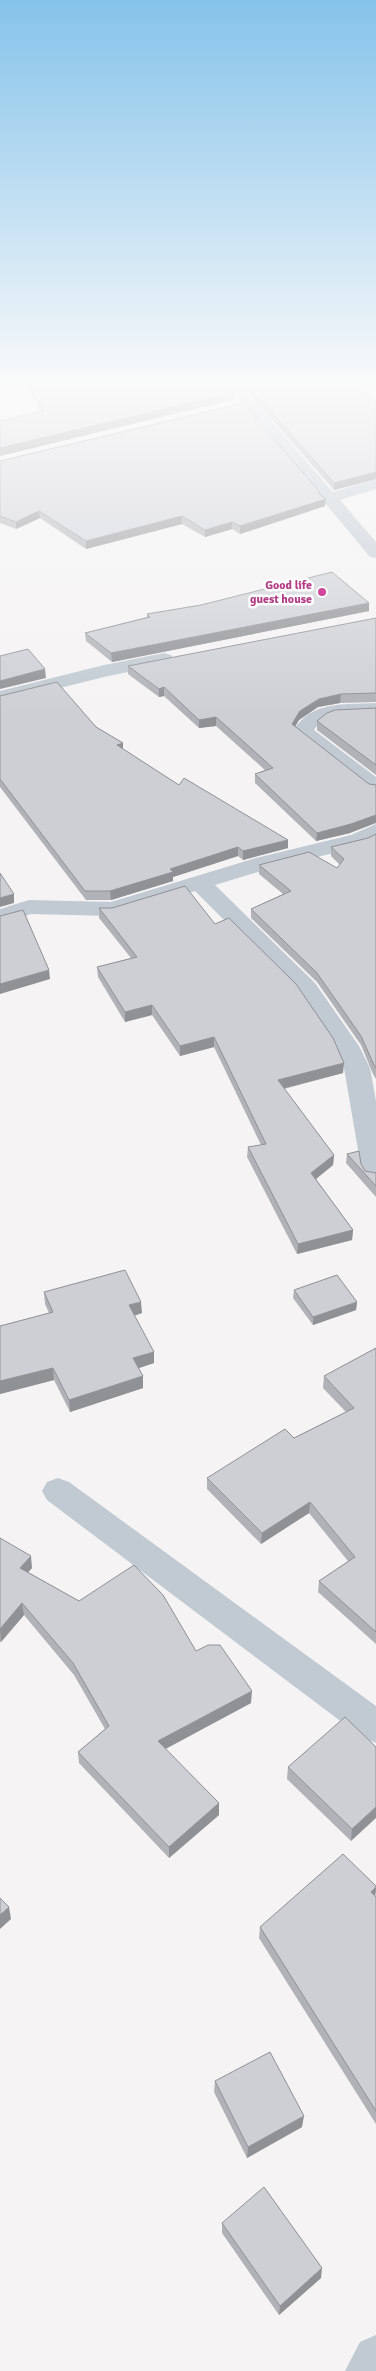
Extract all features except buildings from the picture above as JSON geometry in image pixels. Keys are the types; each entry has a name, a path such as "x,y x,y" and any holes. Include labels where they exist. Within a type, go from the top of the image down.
{"street":[{"path":"322,493 376,553"},
{"path":"327,499 348,493"},
{"path":"0,697 104,670 186,656"},
{"path":"376,709 320,714 307,721 303,731 376,787"},
{"path":"0,917 29,907 112,909 200,884 264,863 359,840 376,831"},
{"path":"200,884 306,988 346,1046 357,1068 376,1173"},
{"path":"58,1492 137,1548 376,1727"},
{"path":"368,2371 376,2358"}],"place":[{"name":"Good life guest house","path":"322,592"}]}
